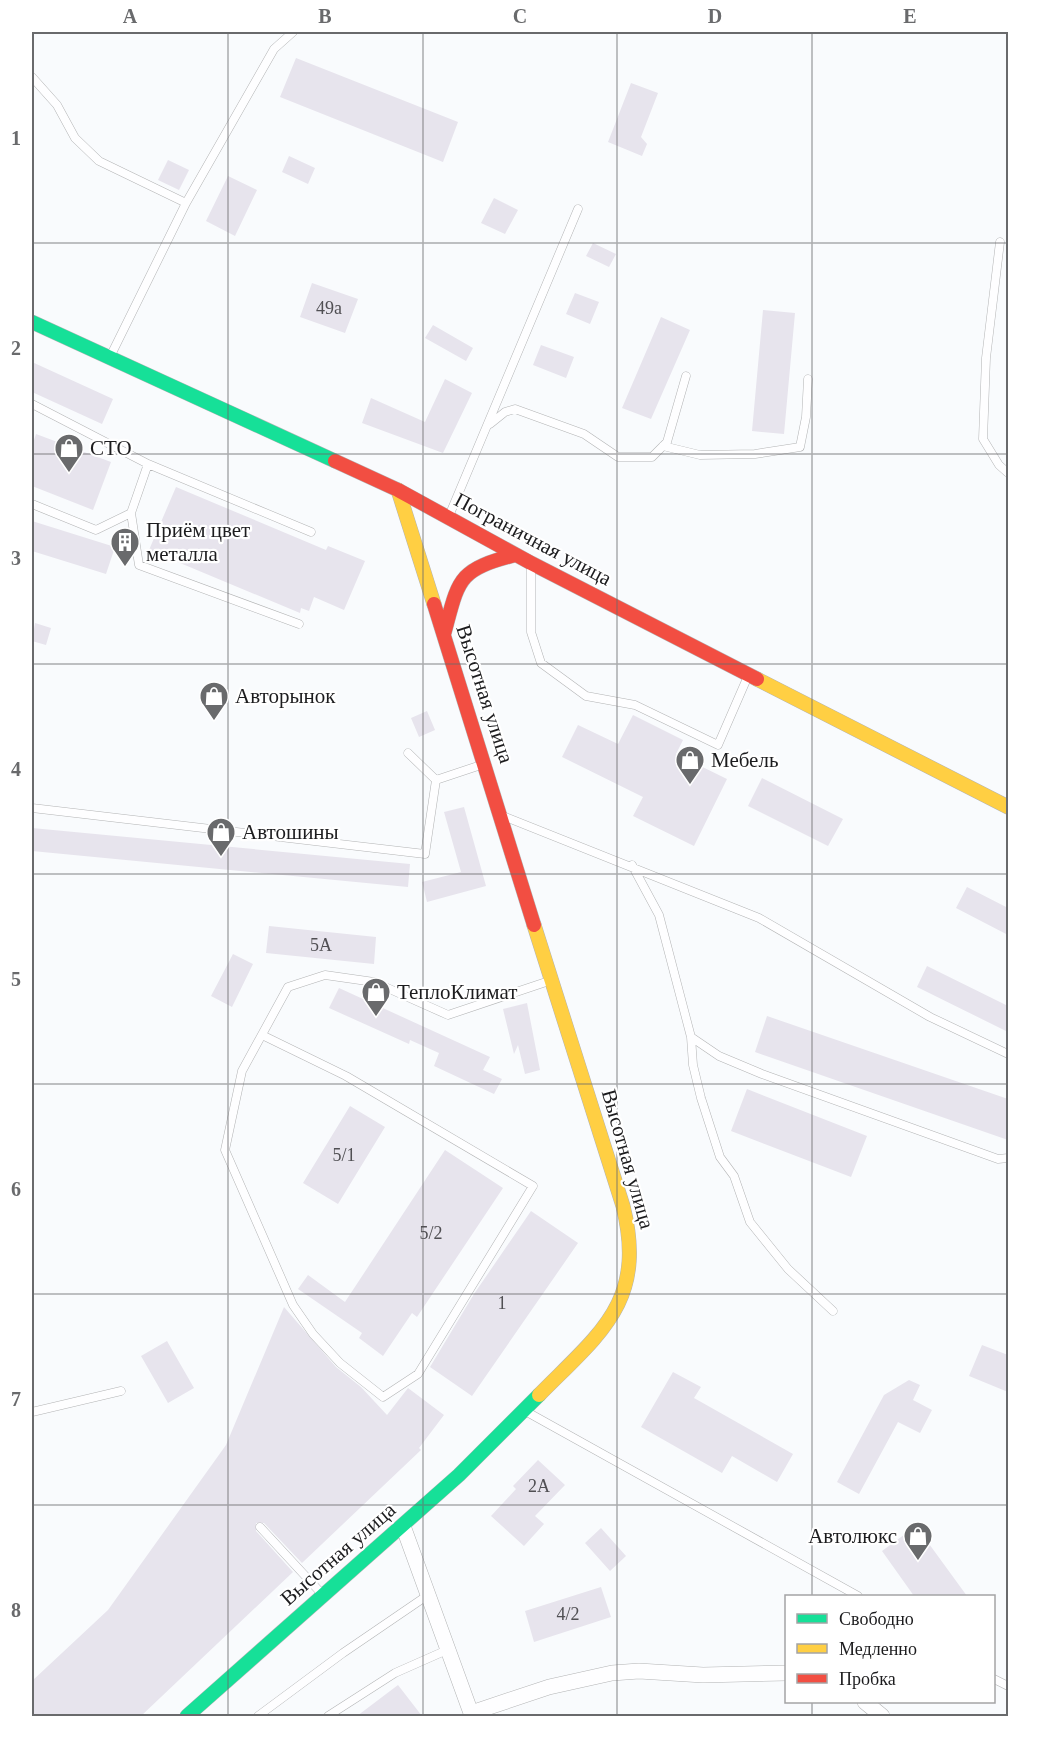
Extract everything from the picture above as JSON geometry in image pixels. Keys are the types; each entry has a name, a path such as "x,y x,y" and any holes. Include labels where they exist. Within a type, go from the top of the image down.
{"street":[{"name":"Пограничная улица","path":"32,322 398,490 515,555 1008,807"},
{"name":"Высотная улица","path":"187,1716 403,1526 526,1411 606,1324 624,1293 631,1261 626,1218 398,490"},
{"path":"444,634 465,573 480,563 515,555"},
{"path":"403,1526 472,1715 549,1687 612,1673 639,1671 703,1675 785,1673"},
{"path":"867,1703 882,1716"}],"lane":[{"path":"111,357 186,203 274,49 293,32"},
{"path":"32,77 57,105 75,138 90,153 110,168 186,203"},
{"path":"448,517 578,209"},
{"path":"1000,242 987,358 983,439 999,465 1008,473"},
{"path":"488,425 505,412 515,409 584,434 618,457 652,457 667,442 686,376"},
{"path":"663,446 700,455 755,454 800,447 806,417 808,379"},
{"path":"32,407 148,464 311,532"},
{"path":"148,464 130,513 139,565 299,624"},
{"path":"32,504 96,530 130,513"},
{"path":"531,563 531,632 541,663 586,696 635,705 718,745 748,676"},
{"path":"408,753 436,780"},
{"path":"436,780 485,764"},
{"path":"32,808 424,854 436,780"},
{"path":"501,815 632,865 759,918 930,1017 1008,1054"},
{"path":"632,865 659,915 691,1037 693,1065 712,1138 720,1157 734,1176 750,1222 788,1269 833,1311"},
{"path":"262,1035 346,1076 533,1186 418,1374 383,1397 340,1363 313,1334 293,1305 225,1150 242,1071 288,987 325,975 374,982 448,1015 553,980"},
{"path":"691,1037 719,1056 762,1074 998,1159 1008,1158"},
{"path":"32,1412 121,1391"},
{"path":"526,1411 856,1595"},
{"path":"260,1527 323,1595"},
{"path":"258,1716 343,1653 428,1595"},
{"path":"328,1716 395,1672 447,1650"}],"building":[{"path":"296,58 458,122 443,162 280,97"},
{"path":"631,83 658,93 641,137 647,144 642,156 608,142"},
{"path":"289,156 315,168 308,184 282,172"},
{"path":"168,160 189,170 179,190 158,180"},
{"path":"228,176 257,190 235,236 206,221"},
{"path":"494,198 518,210 505,234 481,223"},
{"path":"593,243 616,254 609,267 586,256"},
{"path":"312,283 358,299 345,333 300,317"},
{"path":"575,293 599,302 590,324 566,314"},
{"path":"763,310 795,313 784,434 752,431"},
{"path":"661,317 690,330 651,419 622,408"},
{"path":"433,325 473,348 466,361 425,338"},
{"path":"541,345 574,357 566,378 533,365"},
{"path":"32,362 113,399 102,424 32,392"},
{"path":"445,379 472,393 443,453 362,423 371,398 425,422"},
{"name":"СТО","path":"36,434 111,462 93,510 32,486 32,446"},
{"path":"176,487 326,550 328,546 365,561 344,610 314,597 309,611 301,608 300,613 149,550"},
{"path":"32,521 115,547 106,574 32,551"},
{"path":"35,623 51,628 46,645 32,641"},
{"path":"427,711 435,730 419,737 411,718"},
{"path":"633,715 683,740 676,754 727,779 694,846 633,816 643,797 562,757 578,725 618,744"},
{"path":"762,778 843,819 828,846 748,806"},
{"path":"464,807 486,886 427,902 422,882 461,872 444,812"},
{"name":"Автошины","path":"32,828 410,864 408,887 32,851"},
{"path":"967,887 1008,908 1008,935 956,908"},
{"path":"269,926 376,937 374,964 266,953"},
{"path":"233,954 253,964 232,1007 211,996"},
{"path":"927,966 1008,1006 1008,1032 917,987"},
{"path":"339,988 490,1057 483,1070 502,1079 494,1094 434,1066 439,1053 410,1040 409,1044 329,1008"},
{"path":"527,1003 540,1070 525,1074 518,1045 514,1054 503,1009"},
{"path":"767,1016 1008,1099 1008,1140 755,1052"},
{"path":"747,1089 867,1136 851,1177 731,1131"},
{"path":"350,1106 385,1127 338,1204 303,1183"},
{"path":"445,1150 503,1188 417,1317 412,1313 383,1356 359,1338 362,1333 298,1289 308,1275 345,1302"},
{"path":"531,1211 578,1243 472,1396 430,1367 474,1294"},
{"path":"284,1307 336,1367 361,1387 387,1415 408,1388 444,1415 419,1448 421,1450 302,1563 264,1523 256,1523 256,1531 293,1572 141,1716 32,1716 32,1681 108,1610 226,1445"},
{"path":"167,1341 194,1388 168,1403 141,1356"},
{"path":"982,1345 1008,1355 1008,1392 969,1376"},
{"path":"673,1372 701,1387 694,1398 793,1454 777,1482 732,1456 722,1473 641,1427"},
{"path":"909,1380 920,1385 913,1400 932,1410 920,1433 898,1422 859,1494 837,1482 884,1395"},
{"path":"538,1460 565,1485 535,1516 544,1524 524,1546 491,1516 516,1489 513,1486"},
{"path":"916,1526 966,1595 913,1595 882,1551"},
{"path":"601,1528 626,1556 610,1571 585,1543"},
{"path":"601,1587 611,1617 534,1642 525,1611"},
{"path":"398,1685 422,1716 357,1716"}],"traffic: fast":[{"path":"32,322 335,461"},
{"path":"187,1716 459,1475 539,1395"}],"traffic: slow":[{"path":"398,490 434,604"},
{"path":"757,679 1008,807"},
{"path":"534,925 623,1206 629,1239 629,1267 623,1292 613,1313 581,1353 539,1395"}],"traffic: jam":[{"path":"335,461 398,490 531,563 757,679"},
{"path":"444,634 453,601 463,580 482,566 515,555"},
{"path":"434,604 534,925"}],"place":[{"name":"СТО","path":"69,474"},
{"name":"Приём цвет металла","path":"125,568"},
{"name":"Авторынок","path":"214,722"},
{"name":"Мебель","path":"690,786"},
{"name":"Автошины","path":"221,858"},
{"name":"ТеплоКлимат","path":"376,1018"},
{"name":"Автолюкс","path":"918,1562"}]}
